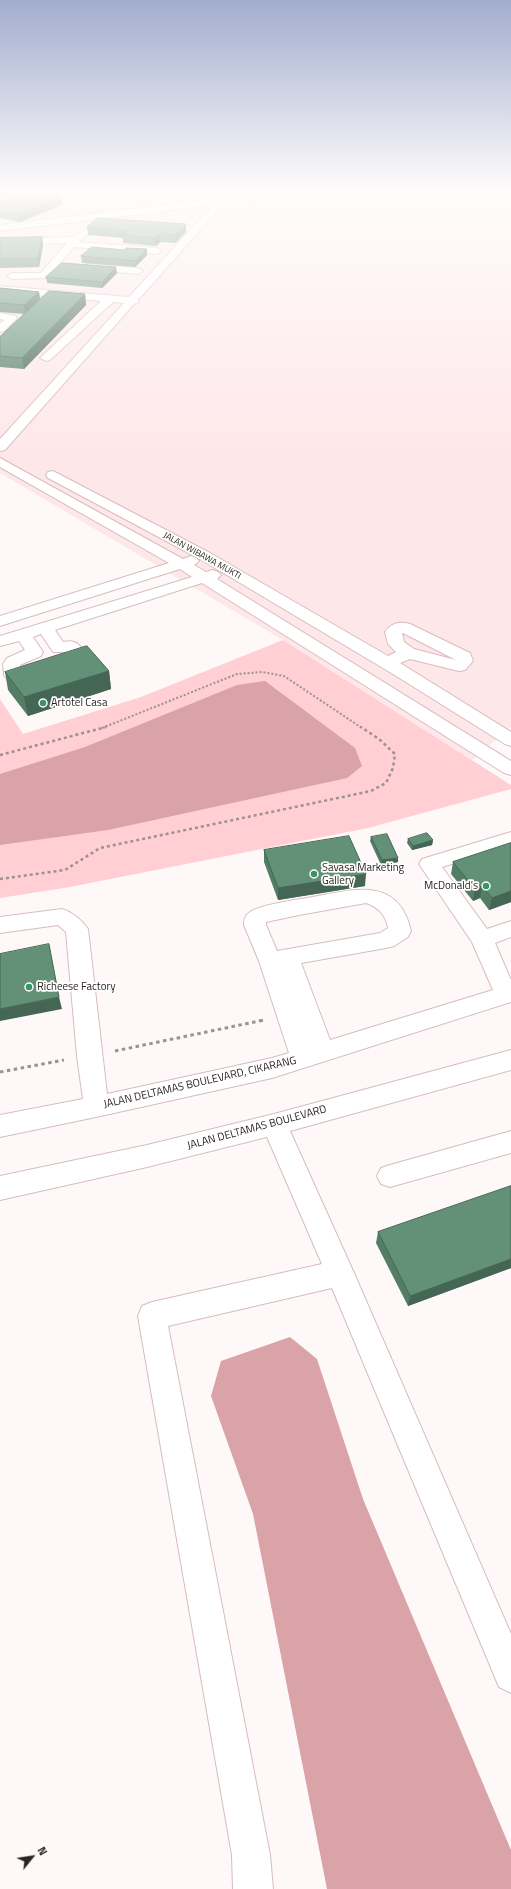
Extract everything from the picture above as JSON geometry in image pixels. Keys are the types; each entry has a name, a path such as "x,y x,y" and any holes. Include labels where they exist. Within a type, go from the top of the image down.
{"street":[{"path":"1,446 152,279"},
{"path":"0,288 134,300"},
{"path":"46,358 111,298"},
{"path":"0,316 12,318 0,329"},
{"name":"JALAN WIBAWA MUKTI","path":"1,446 205,556 393,667 511,740"},
{"name":"JALAN WIBAWA MUKTI","path":"0,462 182,564 511,769"},
{"path":"0,621 205,556"},
{"path":"0,641 228,570"},
{"path":"23,634 35,652 11,664 13,675 17,675 78,654 71,646 59,648 45,628"},
{"path":"374,683 408,653"},
{"path":"509,993 482,939 429,864 511,839"},
{"path":"279,959 386,940 400,932 398,921 391,909 378,898 366,896 299,907 259,916 255,919 255,925 279,959 313,1055"},
{"path":"0,925 62,917 77,929 89,1056 96,1107"},
{"path":"482,939 511,930"},
{"path":"279,959 288,1016 313,1055"},
{"name":"JALAN DELTAMAS BOULEVARD, CIKARANG","path":"0,1126 96,1107 272,1068 509,993"},
{"name":"JALAN DELTAMAS BOULEVARD","path":"0,1188 147,1156 274,1124 511,1060"},
{"path":"274,1124 340,1273 511,1675"},
{"path":"390,1176 511,1142"},
{"path":"253,1889 251,1855 152,1316 340,1273"}],"path":[{"path":"0,755 106,727 237,674 262,672 284,676 379,739 395,754 386,784 371,791 100,848 66,870 0,880"},
{"path":"0,1072 89,1056 288,1016"}],"shaded area":[{"path":"0,279 511,279 511,727 472,760 283,640 0,473"},
{"path":"283,640 511,785 511,789 368,828 70,887 0,898 0,699 23,734 141,697"},
{"path":"265,681 355,748 362,766 347,778 108,830 0,845 0,774 85,747 237,685"},
{"path":"290,1337 317,1359 363,1499 511,1850 511,1889 327,1889 253,1514 211,1396 221,1361"}],"building":[{"path":"70,279 105,279 102,282"},
{"path":"0,288 39,292 24,305 0,303"},
{"path":"49,291 85,294 22,358 0,356 0,337"},
{"path":"87,646 109,671 24,697 5,672"},
{"path":"427,833 433,840 413,846 408,839"},
{"path":"387,834 398,858 382,860 371,837"},
{"name":"Savasa Marketing Gallery","path":"349,836 366,874 278,888 264,850"},
{"name":"McDonald's","path":"511,843 511,891 492,898 482,886 475,889 453,862"},
{"name":"Richeese Factory","path":"49,944 59,997 0,1009 0,954"},
{"path":"511,1186 511,1259 410,1296 378,1232"}],"place":[{"name":"Artotel Casa","path":"43,703"},
{"name":"Savasa Marketing Gallery","path":"314,874"},
{"name":"McDonald's","path":"486,886"},
{"name":"Richeese Factory","path":"29,987"}]}
